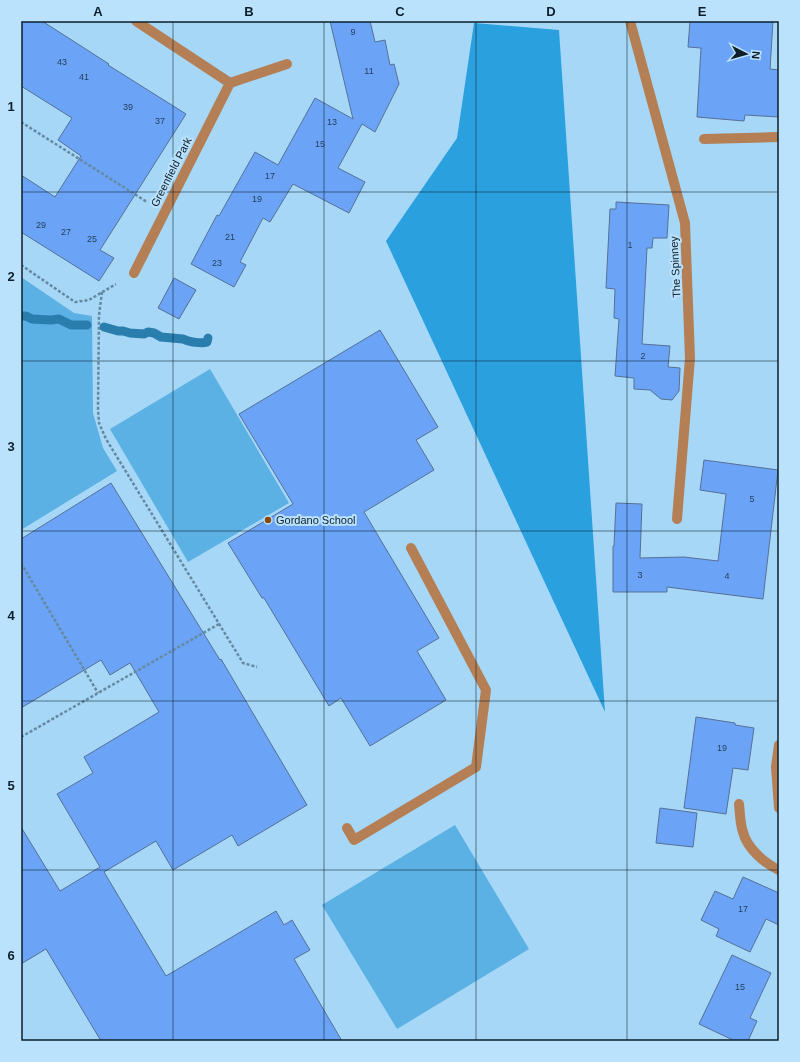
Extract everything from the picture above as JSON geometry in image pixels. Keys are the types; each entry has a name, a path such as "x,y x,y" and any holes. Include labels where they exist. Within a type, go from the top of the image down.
{"street":[{"path":"136,21 230,83 287,64"},
{"name":"The Spinney","path":"630,21 685,223 690,358 676,519"},
{"name":"Greenfield Park","path":"134,273 230,83"},
{"path":"704,139 779,137"},
{"path":"347,828 354,840 476,767 486,690 411,548"},
{"path":"779,745 776,767 779,808"},
{"path":"739,804 743,833 751,847 767,863 779,870"}],"path":[{"path":"21,122 164,213"},
{"path":"21,265 75,302 89,300 134,273"},
{"path":"102,292 99,331 98,409 100,423 108,444 243,663 257,667"},
{"path":"21,563 98,693"},
{"path":"21,737 219,624"}],"shaded area":[{"path":"474,23 559,30 605,712 386,241 457,138"},
{"path":"21,277 74,313 92,316 93,413 103,448 117,471 21,530"},
{"path":"210,369 289,503 188,562 110,429"},
{"path":"455,825 529,949 397,1029 322,905"}],"building":[{"path":"21,21 42,21 186,114 100,250 114,258 99,281 21,232 21,175 55,197 81,156 58,140 72,118 21,86"},
{"path":"330,21 370,21 375,42 385,40 390,65 394,64 399,84 375,132 362,124 338,168 365,182 349,213 293,184 270,222 263,218 240,262 246,265 234,287 191,264 217,215 219,216 255,152 278,165 315,98 353,119"},
{"path":"690,21 773,21 770,69 779,70 779,117 745,115 744,121 697,117 701,48 688,47"},
{"path":"616,202 669,205 667,238 653,238 652,248 647,248 642,344 670,346 668,367 680,368 679,391 672,400 661,399 650,390 634,389 634,378 615,376 619,319 614,318 615,289 606,288 610,209 616,209"},
{"path":"174,278 196,290 179,319 158,308"},
{"path":"380,330 438,427 416,440 434,470 364,512 439,638 417,651 446,700 370,746 341,698 329,706 264,598 262,598 228,543 293,504 239,414"},
{"path":"704,460 778,470 763,599 667,587 667,592 613,592 613,546 616,503 642,504 640,558 684,557 718,561 726,494 700,490"},
{"path":"111,483 220,660 221,659 307,805 238,846 232,835 173,870 156,841 104,872 166,976 276,911 284,925 292,920 310,950 294,959 342,1041 101,1041 46,949 21,964 21,827 60,891 100,867 57,794 93,773 84,757 159,712 130,663 110,675 101,660 21,708 21,539"},
{"path":"696,717 735,723 735,725 754,728 748,770 733,768 726,814 684,808"},
{"path":"660,808 697,813 693,847 656,843"},
{"path":"743,877 779,893 779,925 766,919 750,952 716,936 719,929 701,920 715,891 733,899"},
{"path":"732,955 771,973 750,1018 757,1021 748,1041 735,1041 699,1024"}],"waterway":[{"path":"21,316 26,316 32,319 59,319 71,325 87,325"},
{"path":"104,327 130,333 144,334 148,332 154,333 161,337 183,339 202,343 207,342 208,338"}],"place":[{"name":"Gordano School","path":"268,520"}]}
